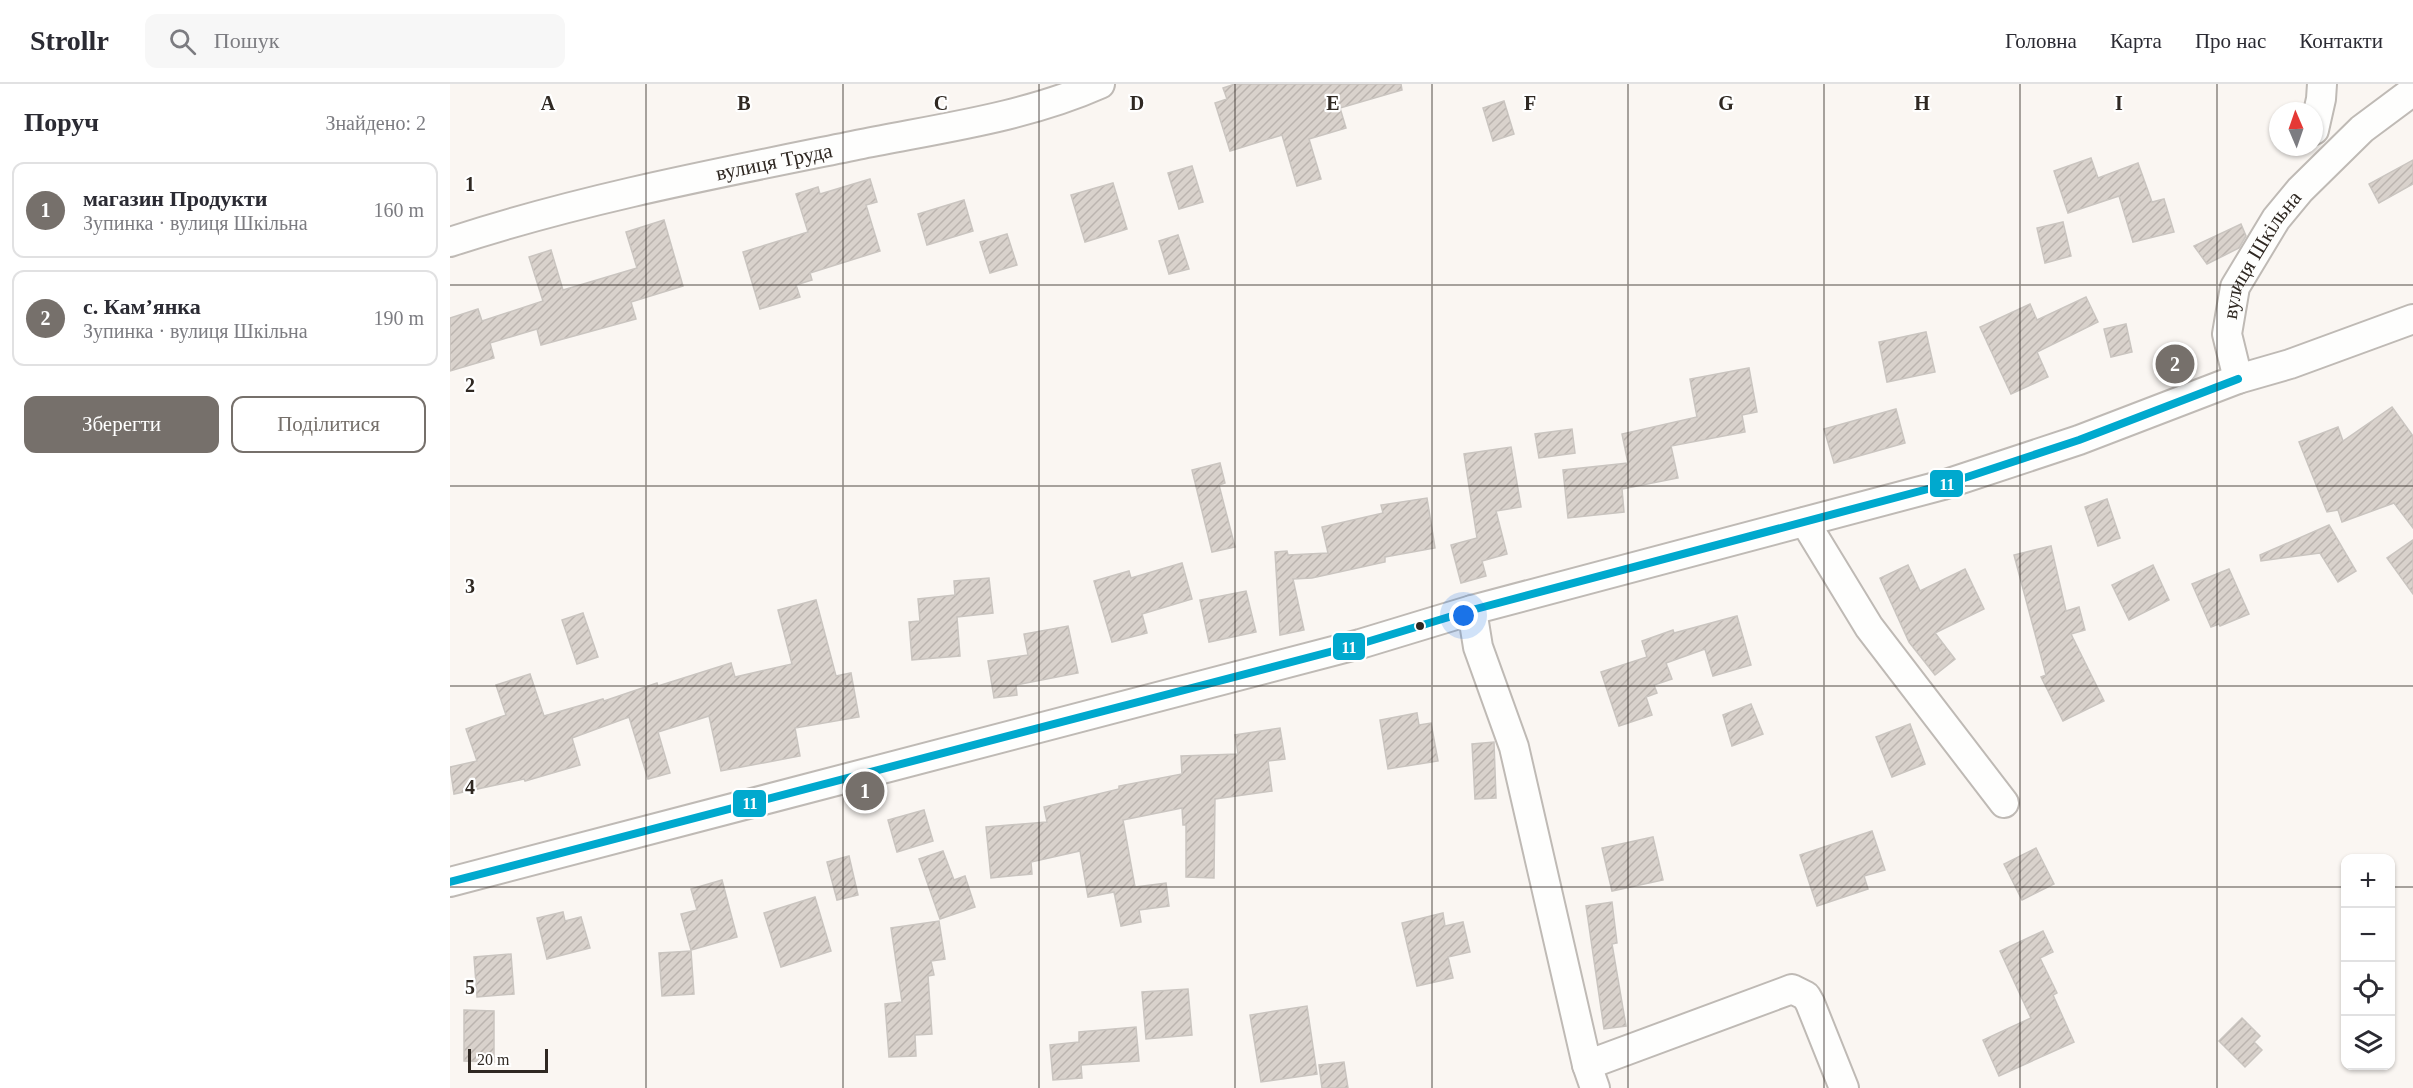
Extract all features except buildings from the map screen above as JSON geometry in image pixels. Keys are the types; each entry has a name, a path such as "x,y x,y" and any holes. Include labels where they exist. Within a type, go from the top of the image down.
{"street":[{"name":"вулиця Труда","path":"450,242 513,221 569,207 739,169 1006,115 1057,101 1101,84"},
{"path":"2320,102 2322,84"},
{"name":"вулиця Шкільна","path":"2238,379 2227,334 2235,287 2276,219 2300,190 2362,129 2413,91"},
{"path":"2300,190 2308,156"},
{"path":"450,882 1360,644 1472,610 1943,485 2068,444 2238,379 2290,364 2413,319"},
{"path":"1805,522 1869,627 2004,803"},
{"path":"1472,610 1478,647 1514,747 1591,1076 1792,989 1806,996 1810,1003 1844,1088"}],"transit line":[{"name":"11","path":"450,882 1360,644 1472,610 1943,485 2079,440 2238,379"}],"place":[{"name":"с. Кам’янка","path":"2175,364"},
{"name":"магазин Продукти","path":"865,791"}]}
